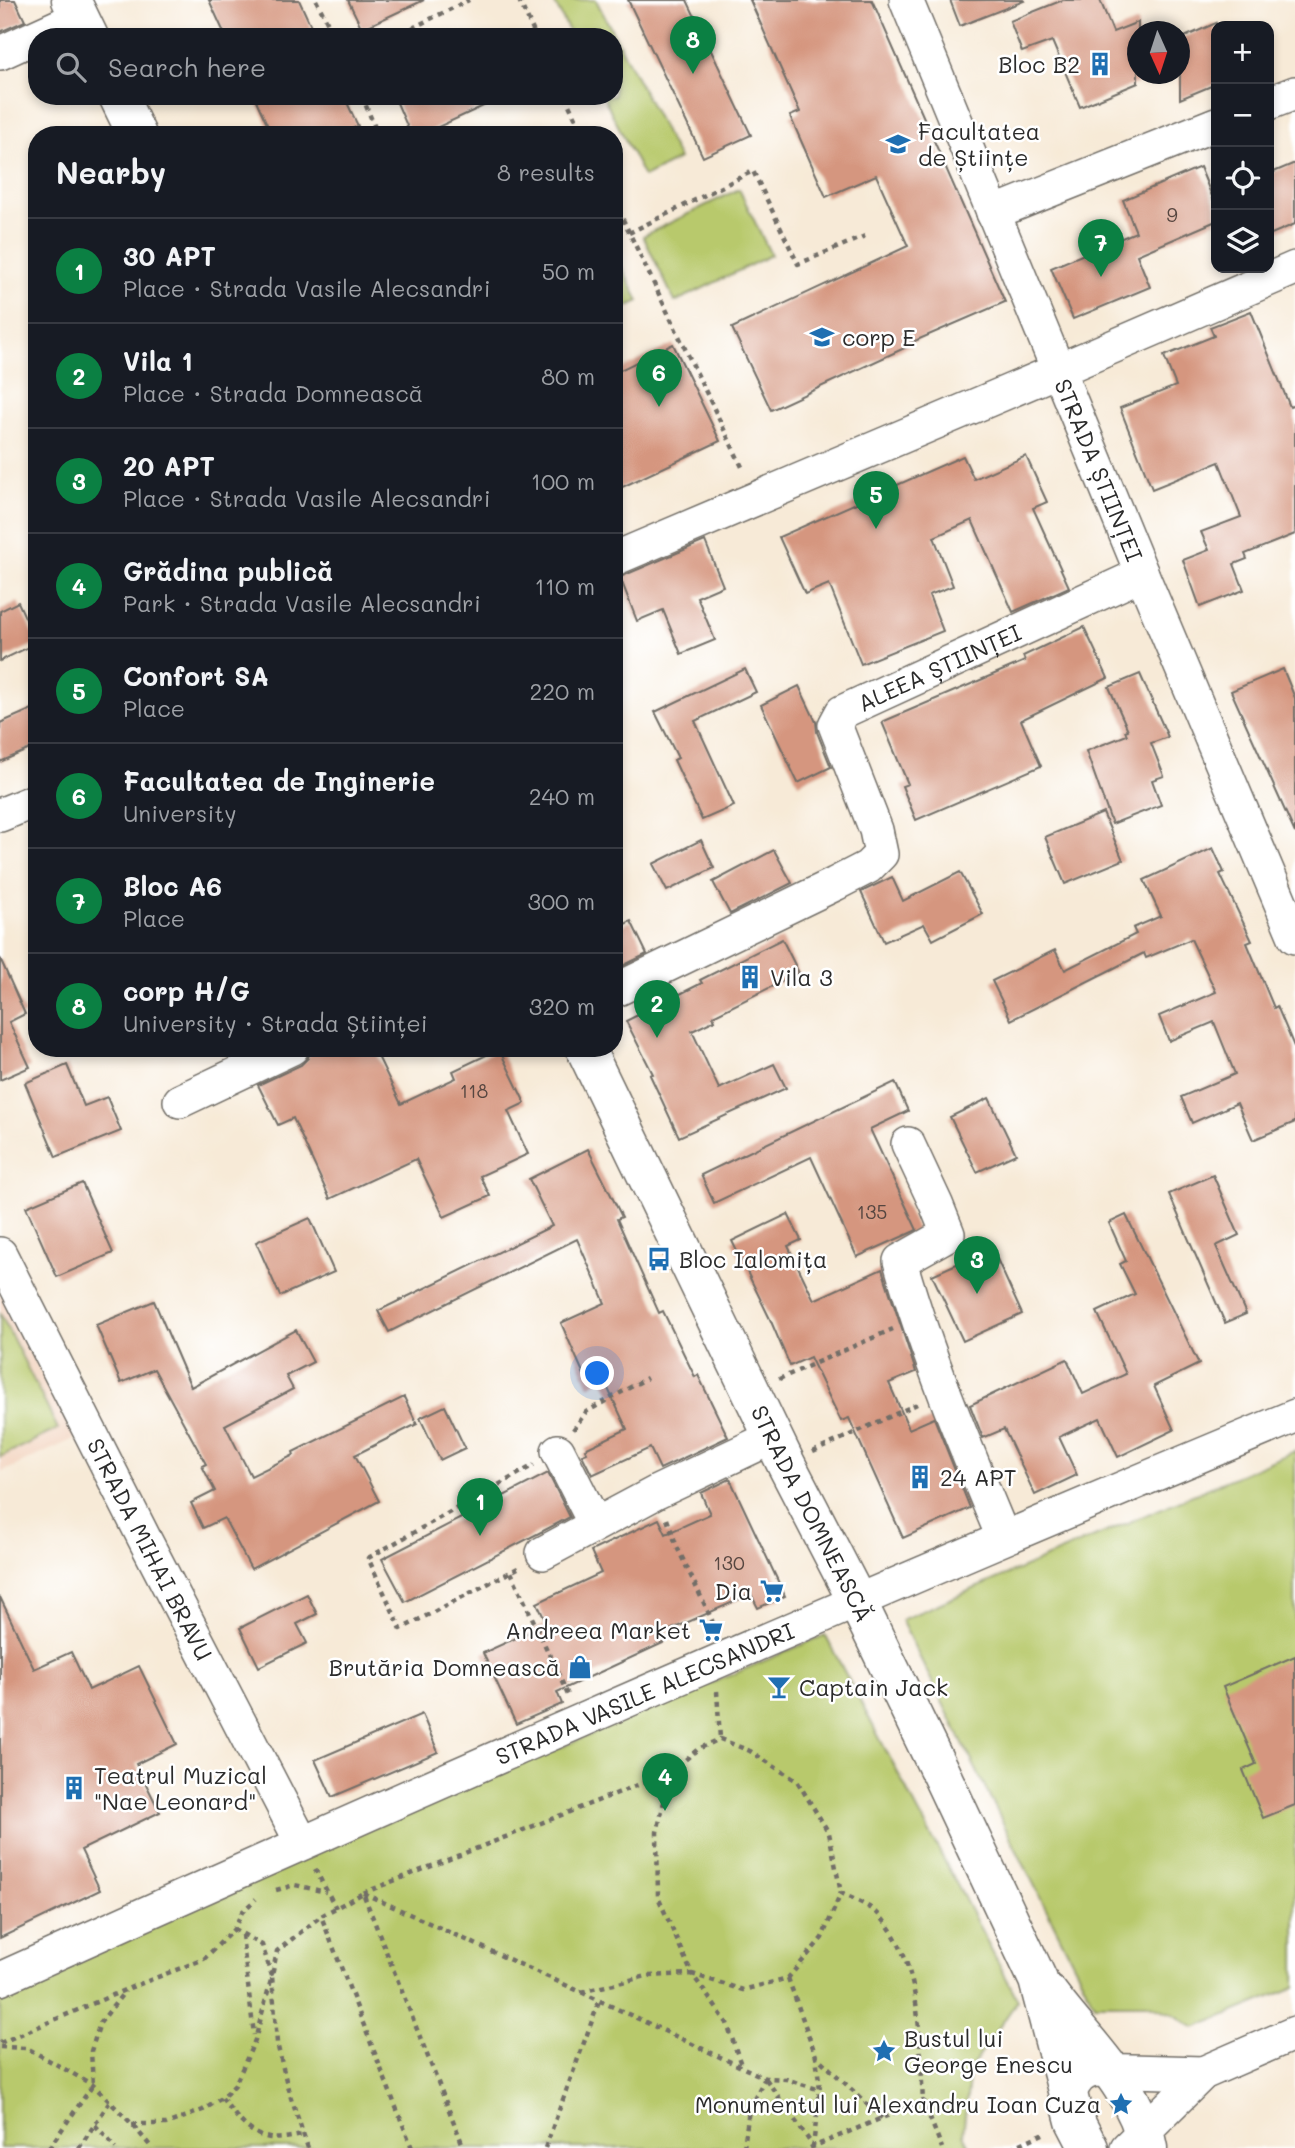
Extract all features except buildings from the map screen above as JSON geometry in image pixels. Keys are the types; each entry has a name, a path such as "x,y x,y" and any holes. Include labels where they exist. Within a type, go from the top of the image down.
{"main road":[{"path":"122,105 133,126"},
{"name":"STRADA DOMNEASCĂ","path":"589,1057 779,1451 857,1601 1038,1980 1133,2103 1140,2142"},
{"name":"STRADA DOMNEASCĂ","path":"1038,1980 1075,2121 1089,2148"}],"street":[{"name":"STRADA ȘTIINȚEI","path":"906,0 1142,574 1295,937"},
{"path":"57,28 80,18"},
{"path":"0,53 28,41"},
{"path":"1274,101 1295,93"},
{"path":"993,213 1211,126"},
{"path":"623,555 1295,268"},
{"name":"ALEEA ȘTIINȚEI","path":"623,987 835,884 868,867 881,854 876,830 835,725 842,712 1142,574"},
{"path":"0,815 28,804"},
{"path":"180,1101 273,1057"},
{"path":"908,1144 948,1234 900,1261 916,1318 943,1392 1003,1537"},
{"name":"STRADA MIHAI BRAVU","path":"0,1254 302,1843"},
{"name":"STRADA VASILE ALECSANDRI","path":"0,1979 715,1661 1003,1537 1295,1416"},
{"path":"558,1451 595,1524"},
{"path":"543,1553 657,1492 779,1451"},
{"path":"1140,2142 1203,2073 1295,2033"},
{"path":"1068,2095 1083,2073 1095,2070 1203,2073"}],"path":[{"path":"316,0 330,28"},
{"path":"412,28 469,0"},
{"path":"519,0 532,28"},
{"path":"366,105 374,126"},
{"path":"569,105 579,126"},
{"path":"629,233 752,172 798,264 865,236"},
{"path":"623,220 757,499"},
{"path":"751,1392 916,1318"},
{"path":"543,1553 401,1629 368,1558 558,1451 586,1412 647,1378"},
{"path":"779,1451 943,1392"},
{"path":"677,1547 712,1620"},
{"path":"511,1572 580,1721"},
{"path":"715,1661 720,1739"},
{"path":"132,2124 166,2124 203,2110 222,2098 235,2085 255,2040 277,1951 321,1916 363,1893 671,1772 698,1749 720,1739 750,1751 797,1781 829,1833 841,1893 822,1938 788,1978 743,1990 692,1974 647,1976 581,1992"},
{"path":"671,1772 657,1832 657,1897 692,1974 727,2022 742,2066"},
{"path":"302,1843 336,1908"},
{"path":"271,1891 295,1885 327,1892"},
{"path":"363,1893 765,2078 786,2079 820,2090"},
{"path":"363,1893 464,2148"},
{"path":"841,1893 878,1913 904,1953 916,2001 923,2101 942,2148"},
{"path":"0,2045 127,1989 204,1959 234,1928 242,1912 260,1894"},
{"path":"321,1916 412,2148"},
{"path":"234,1928 262,1945 272,1976 277,2043 288,2089 308,2148"},
{"path":"243,1935 255,2040"},
{"path":"788,1978 816,2056 820,2090 812,2147"},
{"path":"49,2148 93,2085 91,2051 100,2023 127,1989"},
{"path":"545,2148 599,2002"},
{"path":"0,2045 27,2049 93,2085 152,2148"},
{"path":"816,2056 882,2118"},
{"path":"765,2078 812,2147"},
{"path":"744,2148 749,2109 765,2078"},
{"path":"222,2098 254,2133 270,2138 304,2134"},
{"path":"812,2147 923,2101"},
{"path":"79,2148 109,2103"},
{"path":"95,2125 116,2148"}],"shaded area":[{"path":"0,1293 76,1438 0,1473"}],"green space":[{"path":"553,0 596,0 611,28 567,28"},
{"path":"623,52 679,159 644,177 623,136 623,126 618,126 608,105 623,105"},
{"path":"739,189 771,255 675,302 643,236"},
{"path":"623,270 639,301 623,309"},
{"path":"0,1313 58,1429 0,1457"},
{"path":"1295,1451 1295,1987 1195,2028 1173,2014 1147,2004 1094,2004 901,1620"},
{"path":"825,1635 1018,2000 970,2069 963,2135 970,2148 0,2148 0,1986"}],"place":[{"name":"Bloc B2","path":"1100,64"},
{"name":"corp H/G","path":"693,74"},
{"name":"Facultatea de Științe","path":"898,144"},
{"name":"Bloc A6","path":"1101,277"},
{"name":"corp E","path":"822,337"},
{"name":"Facultatea de Inginerie","path":"659,407"},
{"name":"Confort SA","path":"876,529"},
{"name":"Vila 3","path":"750,977"},
{"name":"Vila 1","path":"657,1038"},
{"name":"Bloc Ialomița","path":"659,1259"},
{"name":"20 APT","path":"977,1294"},
{"name":"24 APT","path":"920,1477"},
{"name":"30 APT","path":"480,1536"},
{"name":"Dia","path":"772,1591"},
{"name":"Andreea Market","path":"711,1630"},
{"name":"Brutăria Domnească","path":"580,1667"},
{"name":"Captain Jack","path":"779,1687"},
{"name":"Teatrul Muzical \"Nae Leonard\"","path":"74,1788"},
{"name":"Grădina publică","path":"665,1811"},
{"name":"Bustul lui George Enescu","path":"884,2051"},
{"name":"Monumentul lui Alexandru Ioan Cuza","path":"1121,2104"}]}
